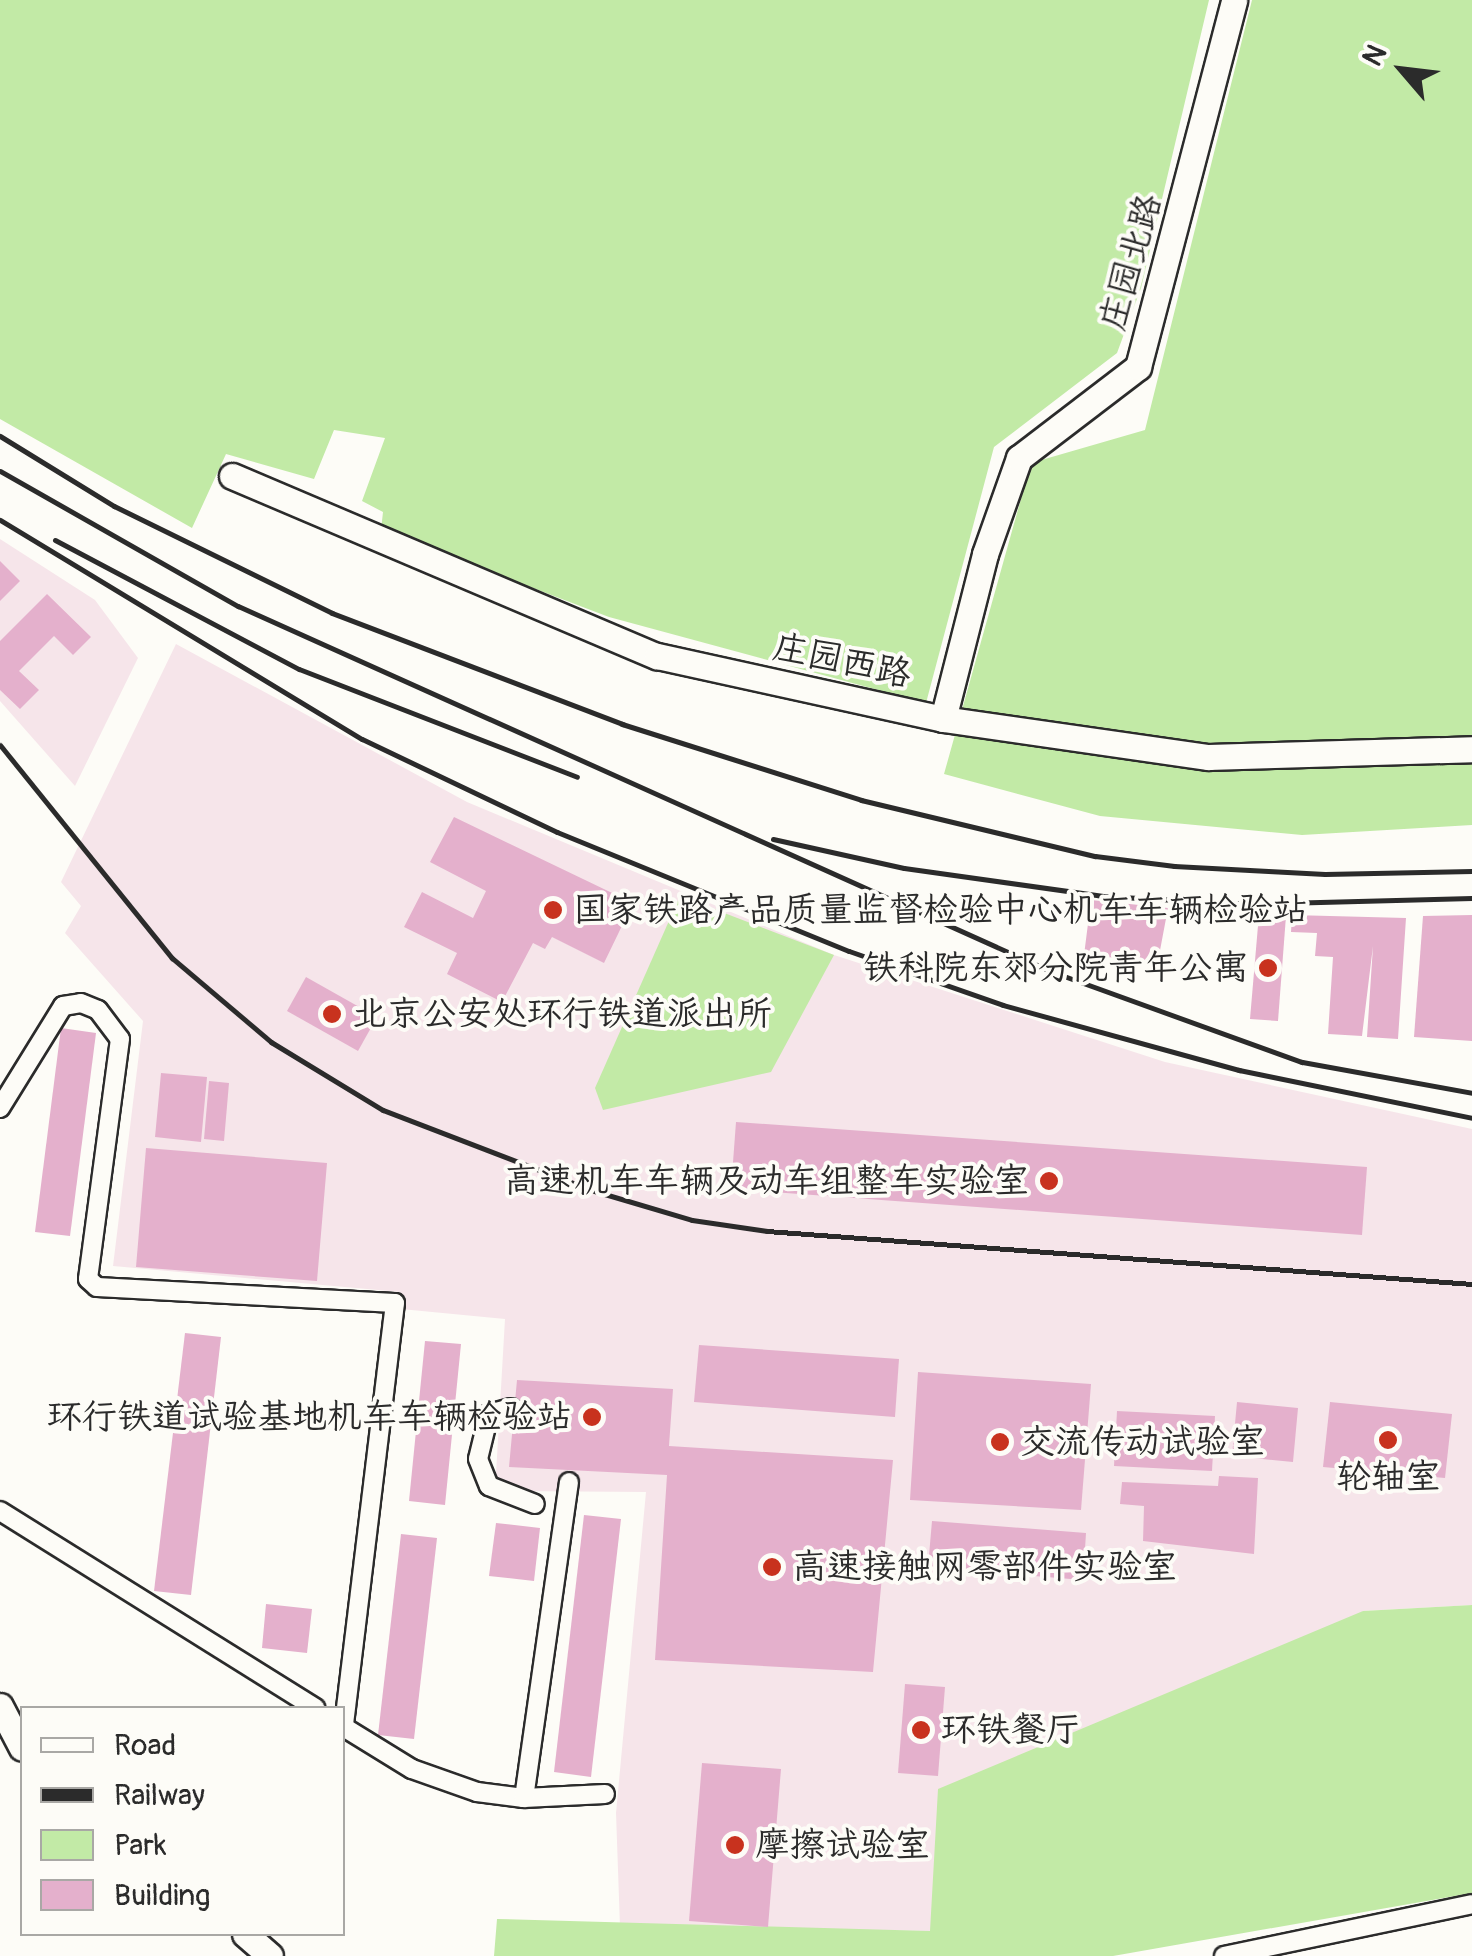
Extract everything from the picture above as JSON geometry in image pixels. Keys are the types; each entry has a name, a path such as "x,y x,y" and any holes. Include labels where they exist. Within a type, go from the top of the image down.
{"street":[{"name":"庄园北路","path":"943,718 985,554 1019,458 1138,367 1234,0"},
{"name":"庄园西路","path":"232,476 658,656 943,718 1208,757 1472,749"},
{"path":"0,1108 63,1006 81,1002 98,1010 120,1040 88,1279 97,1287 396,1303 345,1710"},
{"path":"511,1408 489,1414 478,1459 489,1486 535,1504"},
{"path":"524,1798 569,1482"},
{"path":"0,1511 313,1706"},
{"path":"0,1706 20,1744"},
{"path":"345,1727 412,1768 477,1792 524,1798 605,1794"},
{"path":"1224,1956 1472,1904"},
{"path":"247,1936 270,1956"}],"shaded area":[{"path":"0,539 95,600 138,658 75,786 0,701"},
{"path":"176,644 467,802 834,955 1165,1062 1472,1129 1472,1605 1363,1611 931,1931 620,1927 616,1813 646,1492 495,1491 505,1319 401,1309 400,1292 113,1266 143,1021 65,933 81,906 61,882"}],"green space":[{"path":"0,0 1209,0 1141,288 1117,353 994,447 926,703 609,617 381,530 383,512 362,501 385,438 334,430 314,479 226,454 192,528 0,419"},
{"path":"1252,0 1472,0 1472,825 1302,835 1100,816 944,774 1031,463 1145,430"},
{"path":"680,896 834,955 771,1072 603,1110 595,1088"},
{"path":"1472,1605 1472,1893 1113,1956 494,1956 497,1919 930,1931 938,1789 1363,1611"}],"building":[{"path":"0,561 20,581 0,601"},
{"path":"47,594 91,637 73,655 54,636 19,671 39,690 20,709 0,690 0,641"},
{"name":"国家铁路产品质量监督检验中心机车车辆检验站","path":"454,817 633,903 604,963 552,937 545,949 533,943 502,1002 447,974 457,953 404,927 422,892 473,918 486,891 430,862"},
{"path":"1091,900 1168,908 1158,961 1106,957 1105,972 1083,963"},
{"name":"铁科院东郊分院青年公寓","path":"1259,914 1286,916 1278,1021 1250,1019"},
{"path":"1292,915 1406,918 1398,1039 1367,1037 1373,946 1362,1036 1328,1034 1333,957 1315,956 1317,933 1291,932"},
{"path":"1472,915 1472,1041 1414,1037 1423,916"},
{"name":"北京公安处环行铁道派出所","path":"306,977 377,1017 358,1051 287,1011"},
{"path":"61,1028 96,1033 70,1236 35,1232"},
{"path":"161,1073 207,1077 201,1142 155,1137"},
{"path":"209,1081 229,1083 224,1141 204,1139"},
{"name":"高速机车车辆及动车组整车实验室","path":"736,1122 1367,1167 1362,1235 731,1189"},
{"path":"146,1148 327,1163 317,1281 136,1267"},
{"path":"185,1333 221,1337 191,1595 154,1591"},
{"path":"425,1341 461,1344 445,1505 409,1501"},
{"path":"699,1345 899,1359 895,1417 694,1402"},
{"name":"交流传动试验室","path":"918,1372 1091,1384 1081,1510 910,1500"},
{"name":"高速接触网零部件实验室","path":"517,1380 673,1389 669,1446 893,1460 873,1672 655,1660 667,1475 509,1467"},
{"path":"1237,1402 1298,1408 1293,1462 1232,1456"},
{"name":"轮轴室","path":"1330,1402 1452,1414 1445,1478 1323,1467"},
{"path":"1117,1411 1215,1416 1212,1471 1114,1466"},
{"path":"1219,1476 1258,1478 1254,1554 1143,1541 1144,1506 1120,1504 1122,1482 1218,1486"},
{"path":"584,1515 621,1519 591,1777 554,1772"},
{"path":"932,1521 1086,1533 1083,1580 928,1567"},
{"path":"496,1523 540,1528 534,1581 489,1576"},
{"path":"401,1534 437,1538 414,1739 378,1735"},
{"path":"266,1604 312,1609 307,1653 262,1648"},
{"name":"环铁餐厅","path":"905,1684 945,1687 938,1776 898,1773"},
{"name":"摩擦试验室","path":"702,1763 781,1769 768,1927 689,1921"}],"railway":[{"path":"0,436 114,506 332,613 622,724 861,800 1095,856 1174,866 1325,874 1472,871"},
{"path":"0,471 238,606 1050,971 1302,1062 1472,1093"},
{"path":"0,520 362,739 557,832 849,951 1003,1005 1239,1070 1472,1118"},
{"path":"55,540 299,669 577,777"},
{"path":"0,745 172,958 271,1042 383,1110 591,1190 692,1220 767,1231 1472,1284"},
{"path":"773,839 904,868 1103,896 1244,904 1472,898"}],"place":[{"name":"国家铁路产品质量监督检验中心机车车辆检验站","path":"553,910"},
{"name":"铁科院东郊分院青年公寓","path":"1268,968"},
{"name":"北京公安处环行铁道派出所","path":"332,1014"},
{"name":"高速机车车辆及动车组整车实验室","path":"1049,1181"},
{"name":"环行铁道试验基地机车车辆检验站","path":"592,1417"},
{"name":"轮轴室","path":"1388,1440"},
{"name":"交流传动试验室","path":"1000,1442"},
{"name":"高速接触网零部件实验室","path":"772,1567"},
{"name":"环铁餐厅","path":"921,1730"},
{"name":"摩擦试验室","path":"735,1845"}]}
